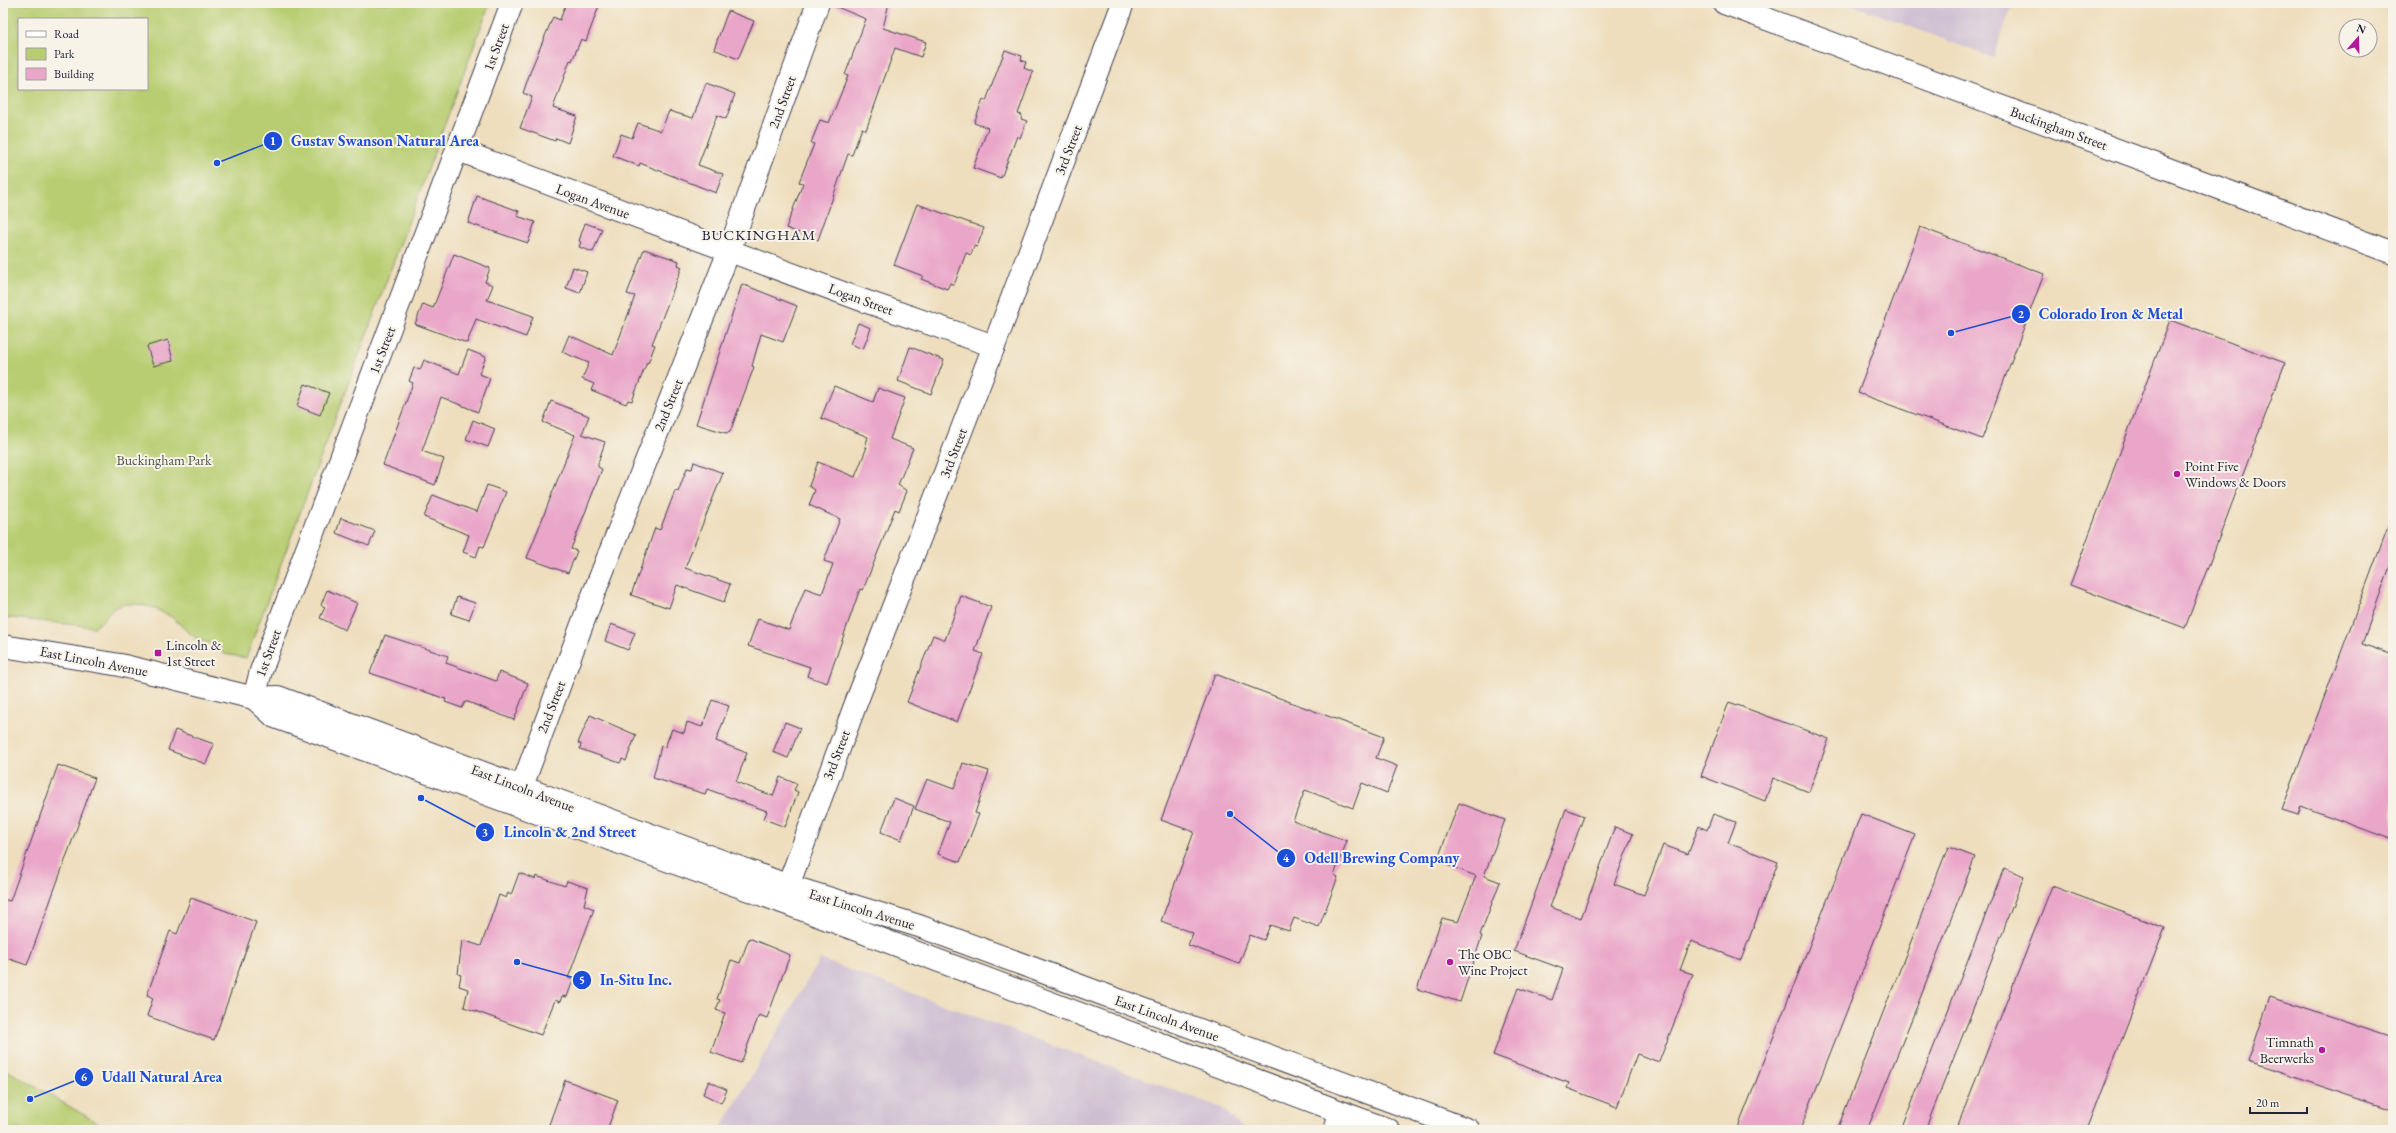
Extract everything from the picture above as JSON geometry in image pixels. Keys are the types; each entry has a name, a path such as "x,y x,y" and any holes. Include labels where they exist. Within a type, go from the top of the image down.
{"street":[{"name":"1st Street","path":"254,698 261,671 512,3"},
{"name":"2nd Street","path":"518,797 590,602 729,251 818,3"},
{"name":"3rd Street","path":"786,894 856,703 994,346 1123,3"},
{"name":"Buckingham Street","path":"1724,3 2393,253"},
{"name":"Logan Avenue","path":"458,150 729,251"},
{"name":"Logan Street","path":"729,251 994,346"},
{"name":"East Lincoln Avenue","path":"3,646 120,665 254,698 276,717 518,797 786,894 1338,1122 1389,1130"},
{"name":"East Lincoln Avenue","path":"786,894 920,926 1469,1130"}],"shaded area":[{"path":"1848,3 2013,3 1993,58"},
{"path":"820,959 1222,1108 1245,1130 720,1130"}],"green space":[{"name":"Buckingham Park","path":"3,3 490,3 246,658 224,654 214,644 200,641 172,617 151,607 136,604 124,604 114,608 99,624 94,627 3,617"},
{"path":"3,1068 110,1130 3,1130"}],"building":[{"path":"566,3 600,3 586,41 581,39 572,61 570,60 553,108 577,116 568,143 556,138 555,141 520,128 532,97 523,93 532,67 553,17 560,20"},
{"path":"833,3 889,3 883,28 926,42 921,57 895,48 866,130 862,128 852,155 848,154 818,240 786,228 803,183 799,182 814,144 811,143 820,120 829,123 848,76 845,75 866,19 832,5"},
{"path":"728,11 754,21 738,59 714,49"},
{"path":"1005,50 1022,56 1021,60 1026,62 1024,68 1033,72 1018,114 1022,115 1021,119 1027,121 1020,138 1017,136 1001,178 973,168 988,128 974,123 983,100 986,101"},
{"path":"706,83 735,94 726,119 717,115 698,165 723,174 716,193 640,163 639,166 613,156 621,134 632,138 638,123 661,131 669,111 693,118"},
{"path":"477,196 519,211 517,216 535,222 528,243 468,223"},
{"path":"917,204 984,228 977,247 974,246 971,255 966,253 954,285 950,283 947,289 921,279 923,276 894,265"},
{"path":"585,223 602,229 593,252 579,247 581,242 579,241"},
{"path":"1920,227 2044,274 1982,439 1858,393"},
{"path":"644,249 679,261 678,265 682,267 652,344 655,345 648,363 647,362 632,401 628,400 626,404 591,390 594,384 582,379 589,363 562,352 569,335 613,355 635,296 627,294"},
{"path":"454,254 490,268 485,282 493,285 487,300 533,316 526,337 476,319 467,343 415,324 423,304 433,308"},
{"path":"573,267 587,272 580,293 566,288"},
{"path":"742,284 797,306 783,342 761,334 752,366 754,367 730,432 726,433 696,424"},
{"name":"Point Five Windows & Doors","path":"2170,320 2285,363 2185,628 2070,585"},
{"path":"858,323 871,328 863,349 850,344"},
{"path":"168,340 173,361 153,366 147,346"},
{"path":"910,347 944,360 931,394 898,381"},
{"path":"468,350 486,357 479,374 490,378 478,412 441,397 422,451 444,459 435,485 383,465 413,383 409,381 414,368 420,370 424,360 459,374"},
{"path":"305,384 329,393 320,415 297,406"},
{"path":"834,386 873,402 878,388 905,398 890,439 913,448 898,485 907,491 899,511 895,509 863,590 860,589 827,683 807,676 810,667 748,646 758,619 789,630 805,588 822,594 833,564 824,561 840,519 809,505 815,490 809,486 818,462 855,477 867,447 865,447 868,437 821,418"},
{"path":"551,401 589,416 582,434 605,442 598,463 598,467 602,469 571,549 577,551 568,573 527,558 575,435 543,422"},
{"path":"473,420 495,429 488,447 466,439"},
{"path":"694,462 723,473 685,568 730,584 724,602 677,585 669,608 631,595 655,528 660,530 675,491 678,492 687,468 692,469"},
{"path":"487,485 506,492 484,547 480,546 476,557 463,552 469,535 424,517 433,495 477,512"},
{"path":"341,518 375,531 369,546 336,533"},
{"path":"2391,519 2393,519 2393,558 2362,644 2393,655 2393,840 2301,806 2298,815 2282,810"},
{"path":"327,590 357,603 345,630 320,618 325,607 321,605"},
{"path":"961,596 991,607 975,651 983,654 957,722 907,702 933,635 945,640"},
{"path":"457,597 475,603 469,620 451,614"},
{"path":"611,624 635,633 628,650 605,641"},
{"path":"385,635 448,656 446,663 496,681 499,672 528,683 514,720 468,702 465,702 462,708 445,702 446,699 370,673"},
{"path":"1215,674 1384,737 1376,758 1397,766 1387,793 1362,783 1353,808 1305,790 1293,821 1347,841 1334,875 1338,877 1319,927 1294,918 1289,931 1270,925 1264,940 1250,935 1239,964 1188,945 1193,933 1161,921 1194,832 1161,820"},
{"path":"712,700 729,706 716,741 747,753 736,782 773,796 780,777 797,784 794,790 798,792 785,827 764,819 767,811 707,789 705,794 653,778 661,746 665,747 672,729 684,733 687,722 702,727"},
{"path":"1729,702 1829,739 1809,792 1773,778 1765,801 1701,776"},
{"path":"590,715 636,735 626,761 622,759 620,763 580,749 581,744 578,743"},
{"path":"785,722 800,728 788,758 773,752"},
{"path":"175,730 214,744 206,764 168,750"},
{"path":"963,763 989,771 975,813 979,814 960,862 938,854 950,822 915,809 927,779 954,789"},
{"path":"58,765 95,778 27,965 3,957 3,899 10,901"},
{"path":"894,798 914,806 901,840 881,832"},
{"path":"1459,803 1505,820 1484,876 1500,882 1480,935 1482,936 1460,1002 1417,989 1442,918 1458,922 1476,876 1437,861"},
{"path":"1566,809 1584,816 1550,907 1581,918 1615,827 1633,834 1614,884 1644,895 1663,845 1688,854 1699,826 1707,830 1713,814 1736,822 1728,843 1778,862 1741,960 1691,941 1680,970 1693,974 1659,1062 1637,1054 1617,1107 1567,1088 1569,1083 1493,1055 1518,988 1552,1000 1563,969 1514,951"},
{"path":"1861,814 1915,835 1859,980 1800,1130 1737,1130"},
{"path":"1948,847 1975,857 1919,1001 1867,1130 1837,1130"},
{"path":"2004,868 2024,876 1968,1022 1925,1130 1901,1130"},
{"path":"519,873 535,879 536,876 565,886 567,881 588,888 584,905 594,909 568,978 573,980 567,997 562,996 560,1002 555,1000 541,1035 464,1007 468,989 459,986 461,975 458,974 462,940 481,946 499,895 506,898 508,893 511,895"},
{"path":"2052,886 2165,928 2087,1130 1956,1130"},
{"path":"191,898 256,922 214,1040 147,1016 153,998 147,995 170,931 177,934"},
{"path":"749,938 790,955 767,1018 759,1015 741,1063 711,1052 725,1013 716,1010 720,1000 717,999 731,960 740,963"},
{"name":"Timnath Beerwerks","path":"2270,997 2393,1038 2393,1110 2248,1062"},
{"path":"565,1080 618,1100 607,1130 547,1130"},
{"path":"709,1081 727,1090 721,1103 703,1094"}],"place":[{"name":"Gustav Swanson Natural Area","path":"217,163"},
{"name":"Colorado Iron & Metal","path":"1951,333"},
{"name":"Point Five Windows & Doors","path":"2177,474"},
{"name":"Lincoln & 1st Street","path":"158,653"},
{"name":"Lincoln & 2nd Street","path":"421,798"},
{"name":"Odell Brewing Company","path":"1230,814"},
{"name":"In-Situ Inc.","path":"517,962"},
{"name":"The OBC Wine Project","path":"1450,962"},
{"name":"Timnath Beerwerks","path":"2322,1050"},
{"name":"Udall Natural Area","path":"30,1099"}],"district":[{"name":"BUCKINGHAM","path":"759,235"}]}
